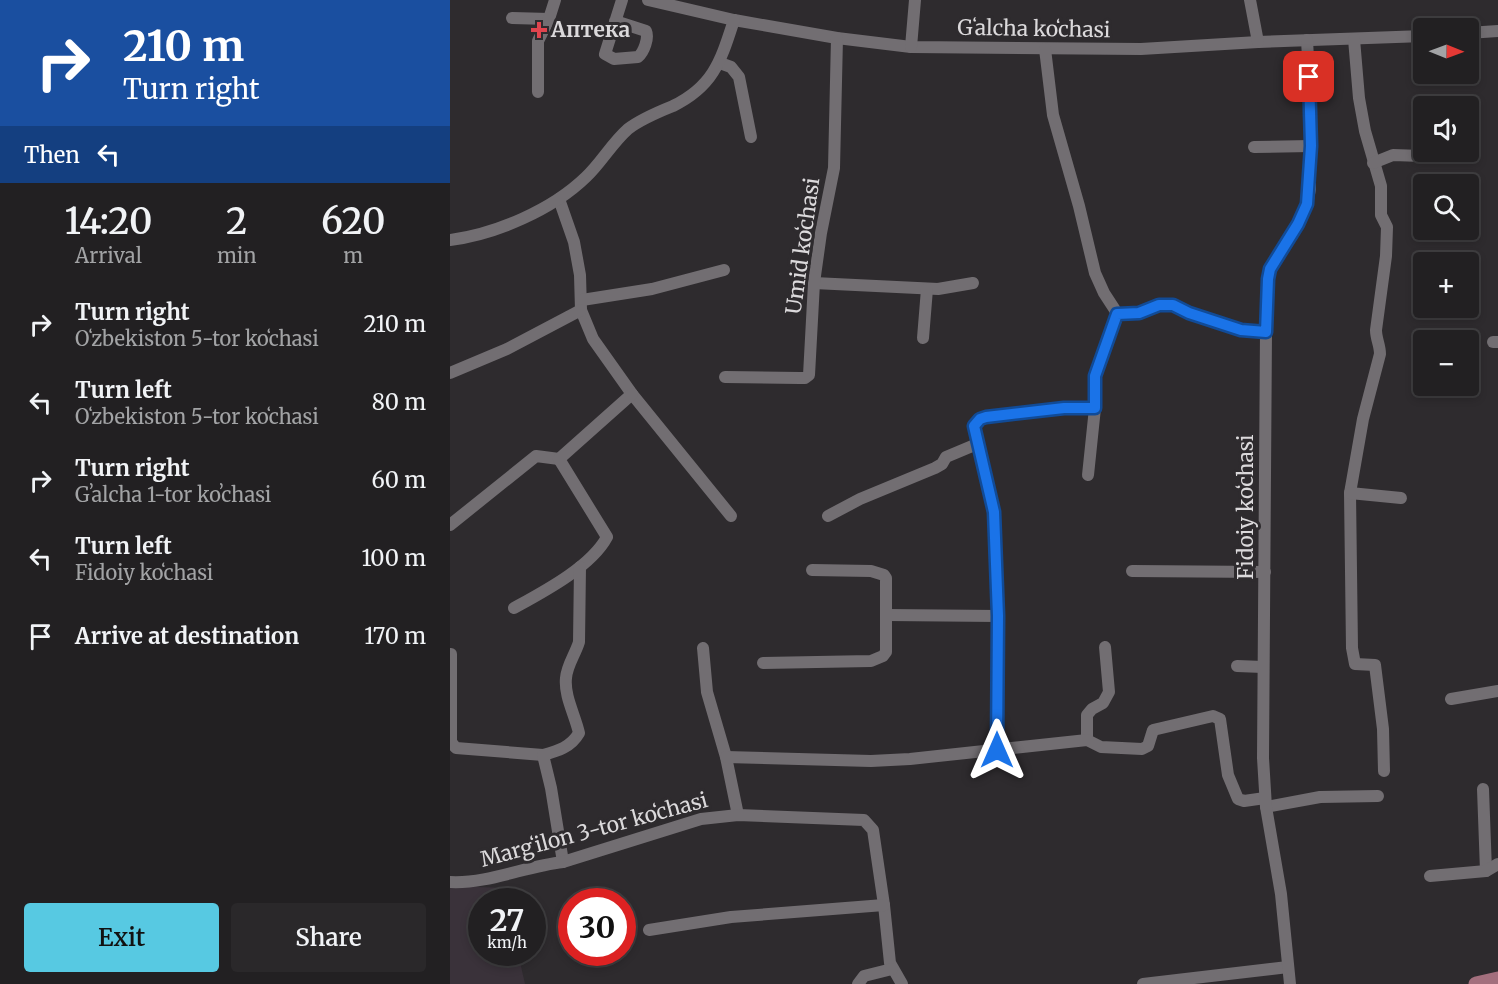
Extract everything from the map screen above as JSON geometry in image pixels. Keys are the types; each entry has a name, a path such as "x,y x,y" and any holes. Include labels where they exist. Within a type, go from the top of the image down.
{"main road":[{"path":"1476,984 1498,979"}],"street":[{"path":"538,92 538,41 555,0"},
{"path":"615,21 622,0"},
{"name":"Gʻalcha koʻchasi","path":"648,0 734,20 837,38 911,47 1141,49 1413,36"},
{"path":"911,47 915,0"},
{"path":"1250,0 1258,42"},
{"path":"512,18 549,19"},
{"path":"450,240 489,232 559,199 597,167 627,130 696,93 720,63 734,20"},
{"path":"1479,32 1498,31"},
{"name":"Umid koʻchasi","path":"725,377 800,378 807,377 810,372 814,283 834,168 837,38"},
{"path":"1354,39 1359,98 1373,163 1381,186 1381,215 1383,224 1387,227 1386,256 1376,330 1380,354 1363,419 1350,493 1354,660 1358,665 1375,665 1383,729 1384,771"},
{"name":"Fidoiy koʻchasi","path":"1290,984 1281,894 1265,802 1263,667 1266,332 1270,269 1298,224 1307,204 1311,146 1307,40"},
{"path":"1045,49 1053,115 1095,273 1117,314 1095,376 1095,408 1088,475"},
{"path":"720,63 731,67 739,77 751,137"},
{"path":"1254,147 1311,146"},
{"path":"1373,163 1394,155 1413,156"},
{"path":"559,199 574,242 582,305 593,339 632,394 730,516"},
{"path":"450,373 507,349 582,305 723,270"},
{"path":"814,283 927,289 973,283"},
{"path":"923,338 927,289"},
{"path":"1117,314 1139,313 1159,305 1173,305 1189,313 1241,330 1266,332"},
{"path":"450,525 536,456 559,459 632,394"},
{"path":"997,750 998,616 994,512 974,426 980,419 1064,408 1095,408"},
{"path":"828,516 860,499 935,468 942,464 946,456 977,444"},
{"path":"514,608 580,567 602,547 607,537 559,459"},
{"path":"1350,493 1401,498"},
{"path":"452,654 451,742 456,748 543,755 574,742 579,733 566,692 566,678 568,666 579,642 580,567"},
{"path":"763,663 871,661 886,652 887,615 884,575 871,572 812,570"},
{"path":"1132,571 1264,572"},
{"path":"887,615 998,616"},
{"path":"1087,740 1087,715 1103,703 1109,692 1105,647"},
{"path":"704,648 707,692 726,757 738,815"},
{"path":"1237,666 1263,667"},
{"path":"1451,699 1498,691"},
{"path":"726,757 871,761 1087,740 1101,747 1142,749 1148,746 1153,730 1213,716 1220,719 1228,775 1238,799 1265,802 1320,797 1378,796"},
{"path":"543,755 551,788 563,862"},
{"path":"1483,789 1486,871"},
{"name":"Margʻilon 3-tor koʻchasi","path":"450,882 475,881 545,864 563,862 701,819 738,815 864,820 873,830 890,963 902,984"},
{"path":"1430,876 1486,871 1498,864"},
{"path":"649,930 731,917 884,905"},
{"path":"1143,984 1288,967"},
{"path":"858,984 864,976 892,969"}],"shaded area":[{"path":"450,886 506,888 468,888 468,966 521,966 525,984 450,984"}],"place":[{"name":"Аптека","path":"539,30"}],"route":[{"path":"997,750 998,616 994,512 974,426 976,422 986,417 1064,408 1095,408 1095,376 1117,314 1139,313 1159,305 1173,305 1189,313 1241,330 1266,332 1270,269 1298,224 1307,204 1310,189 1309,77"}]}
